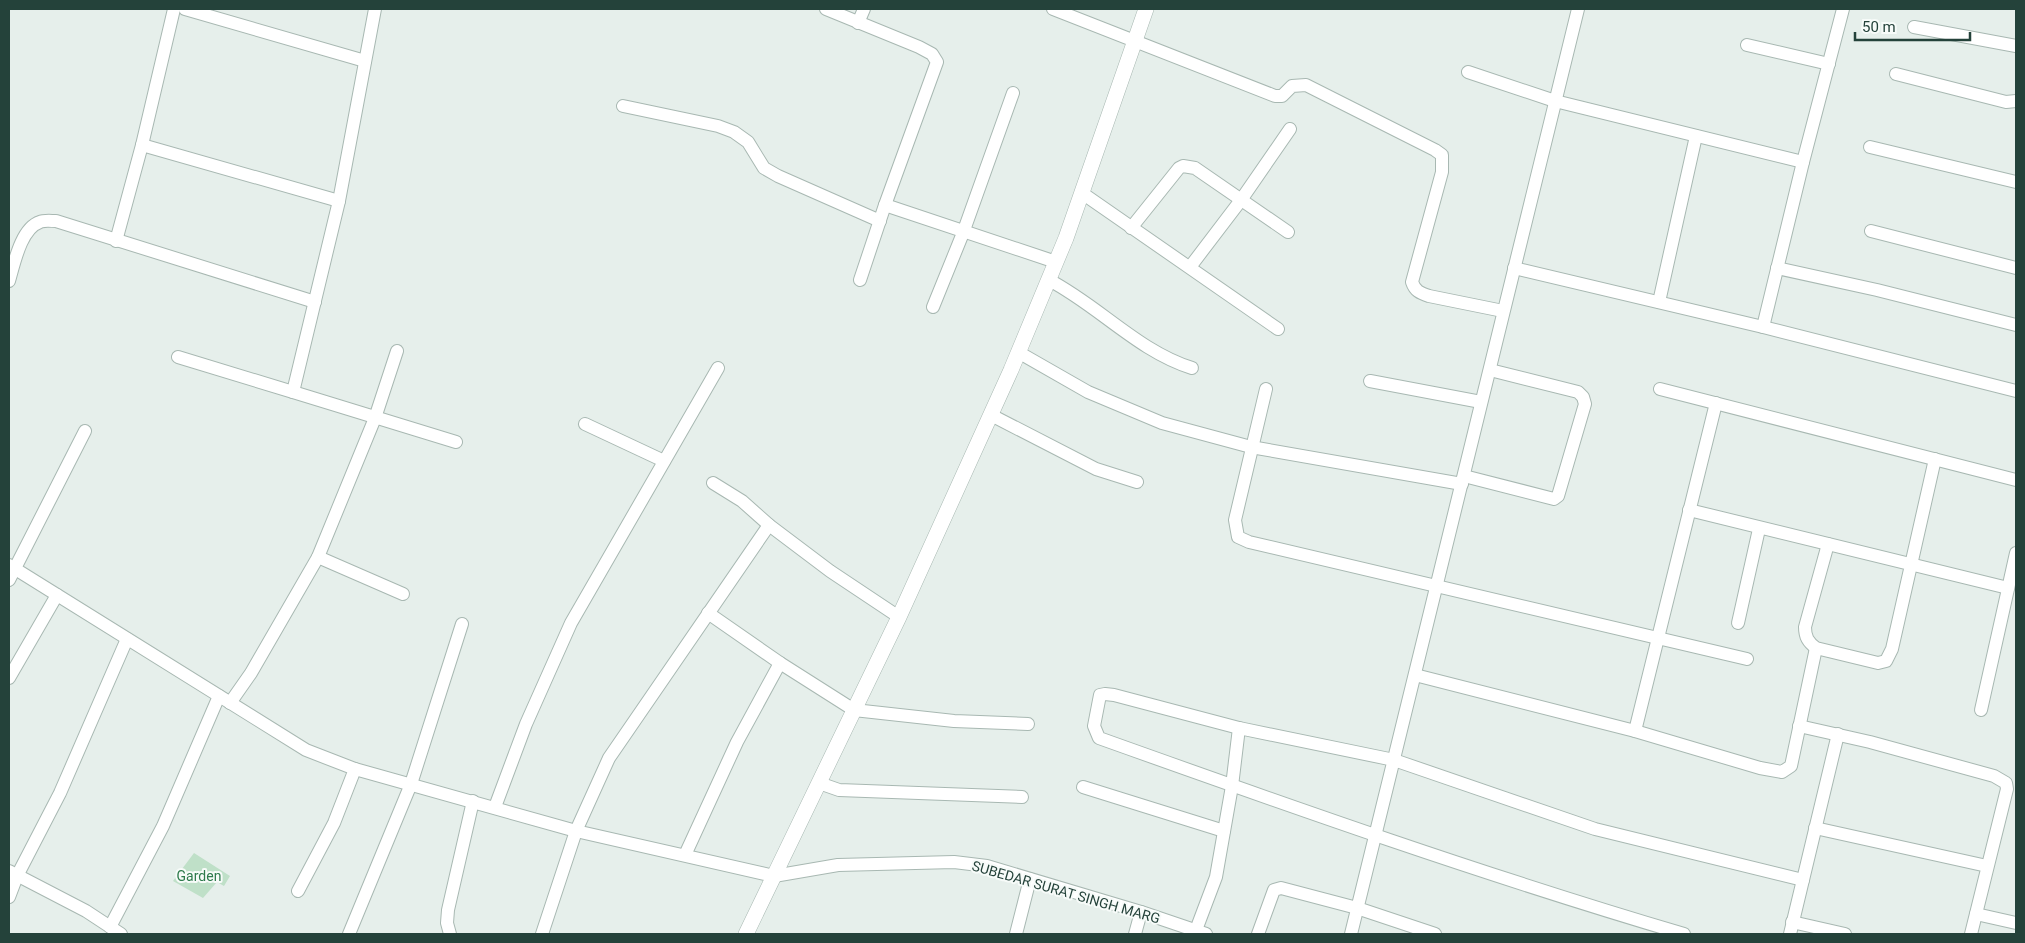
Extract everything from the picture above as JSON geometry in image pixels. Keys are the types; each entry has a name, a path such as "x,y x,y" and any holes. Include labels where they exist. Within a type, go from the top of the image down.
{"street":[{"path":"116,241 142,145 174,9"},
{"path":"185,9 365,61"},
{"path":"293,392 338,201 375,9"},
{"path":"826,9 932,54 937,62 860,280"},
{"path":"858,23 864,9"},
{"path":"1053,9 1275,96 1282,96 1292,86 1306,85 1442,154 1442,172 1412,282 1414,288 1420,293 1429,296 1503,311"},
{"path":"746,934 899,617 991,415 1056,262 1146,9"},
{"path":"1351,934 1578,9"},
{"path":"1763,327 1829,64 1839,10"},
{"path":"1914,27 2016,46"},
{"path":"1747,45 1829,64"},
{"path":"1468,72 1555,100 1803,162"},
{"path":"1896,74 2006,102 2016,101"},
{"path":"933,307 963,233 1013,93"},
{"path":"623,106 718,126 734,132 748,142 764,168 880,222"},
{"path":"1190,267 1241,200 1290,128"},
{"path":"1659,302 1696,136"},
{"path":"142,145 338,201"},
{"path":"1870,147 2016,182"},
{"path":"1132,228 1179,168 1183,166 1195,168 1288,232"},
{"path":"1082,193 1278,329"},
{"path":"885,205 963,233 1056,262"},
{"path":"9,281 18,249 31,226 41,221 56,221 315,302"},
{"path":"1871,231 2016,268"},
{"path":"1514,268 1763,327 2016,391"},
{"path":"1777,268 1877,290 2016,325"},
{"path":"1049,280 1078,297 1148,348 1173,362 1192,368"},
{"path":"110,927 163,826 224,700 251,673 318,557 375,418 397,351"},
{"path":"1018,352 1088,392 1162,422 1251,446 1462,480 1554,499 1558,496 1585,404 1583,397 1578,392 1490,370"},
{"path":"178,357 456,442"},
{"path":"495,807 526,724 571,623 718,368"},
{"path":"1370,382 1481,402"},
{"path":"1266,388 1235,520 1238,537 1249,542 1747,659"},
{"path":"1660,388 2016,480"},
{"path":"1635,731 1716,403"},
{"path":"991,415 1096,469 1137,482"},
{"path":"585,424 664,461"},
{"path":"85,431 11,571 57,595 306,750 355,770 495,807 576,831 774,876"},
{"path":"1828,544 1805,626 1805,635 1809,643 1816,648 1878,662 1886,661 1892,649 1935,459"},
{"path":"712,483 742,501 769,525 830,571 899,617"},
{"path":"1689,510 1759,529 2008,588"},
{"path":"542,934 576,831 609,758 769,525"},
{"path":"1738,623 1759,529"},
{"path":"1981,710 2016,553"},
{"path":"318,557 403,594"},
{"path":"9,678 57,595"},
{"path":"708,613 780,663 854,710 954,722 1028,724"},
{"path":"349,934 411,784 462,624"},
{"path":"9,897 13,874 60,793 127,639"},
{"path":"1415,675 1635,731 1760,768 1782,772 1791,766 1816,648"},
{"path":"685,856 737,742 780,663"},
{"path":"1684,934 1587,905 1376,835 1099,738 1094,726 1100,695 1105,694 1239,728 1394,760 1595,829 1803,880"},
{"path":"1799,726 1870,742 1994,776 2006,783 2007,789 1971,934"},
{"path":"1201,932 1216,877 1232,786 1239,728"},
{"path":"1838,734 1791,928 1845,934"},
{"path":"298,891 334,822 355,770"},
{"path":"819,783 839,790 1022,797"},
{"path":"1083,786 1224,832"},
{"path":"450,934 447,923 448,910 473,801"},
{"path":"1815,828 1987,866"},
{"name":"SUBEDAR SURAT SINGH MARG","path":"774,876 838,865 954,862 986,866 1141,912 1201,932"},
{"path":"13,874 86,911 121,934"},
{"path":"1016,934 1030,879"},
{"path":"1258,934 1272,896 1277,888 1357,908 1434,934"},
{"path":"1135,934 1141,912"},
{"path":"1976,914 2016,923"}],"green space":[{"name":"Garden","path":"194,853 230,876 224,886 217,882 203,898 173,881"}]}
